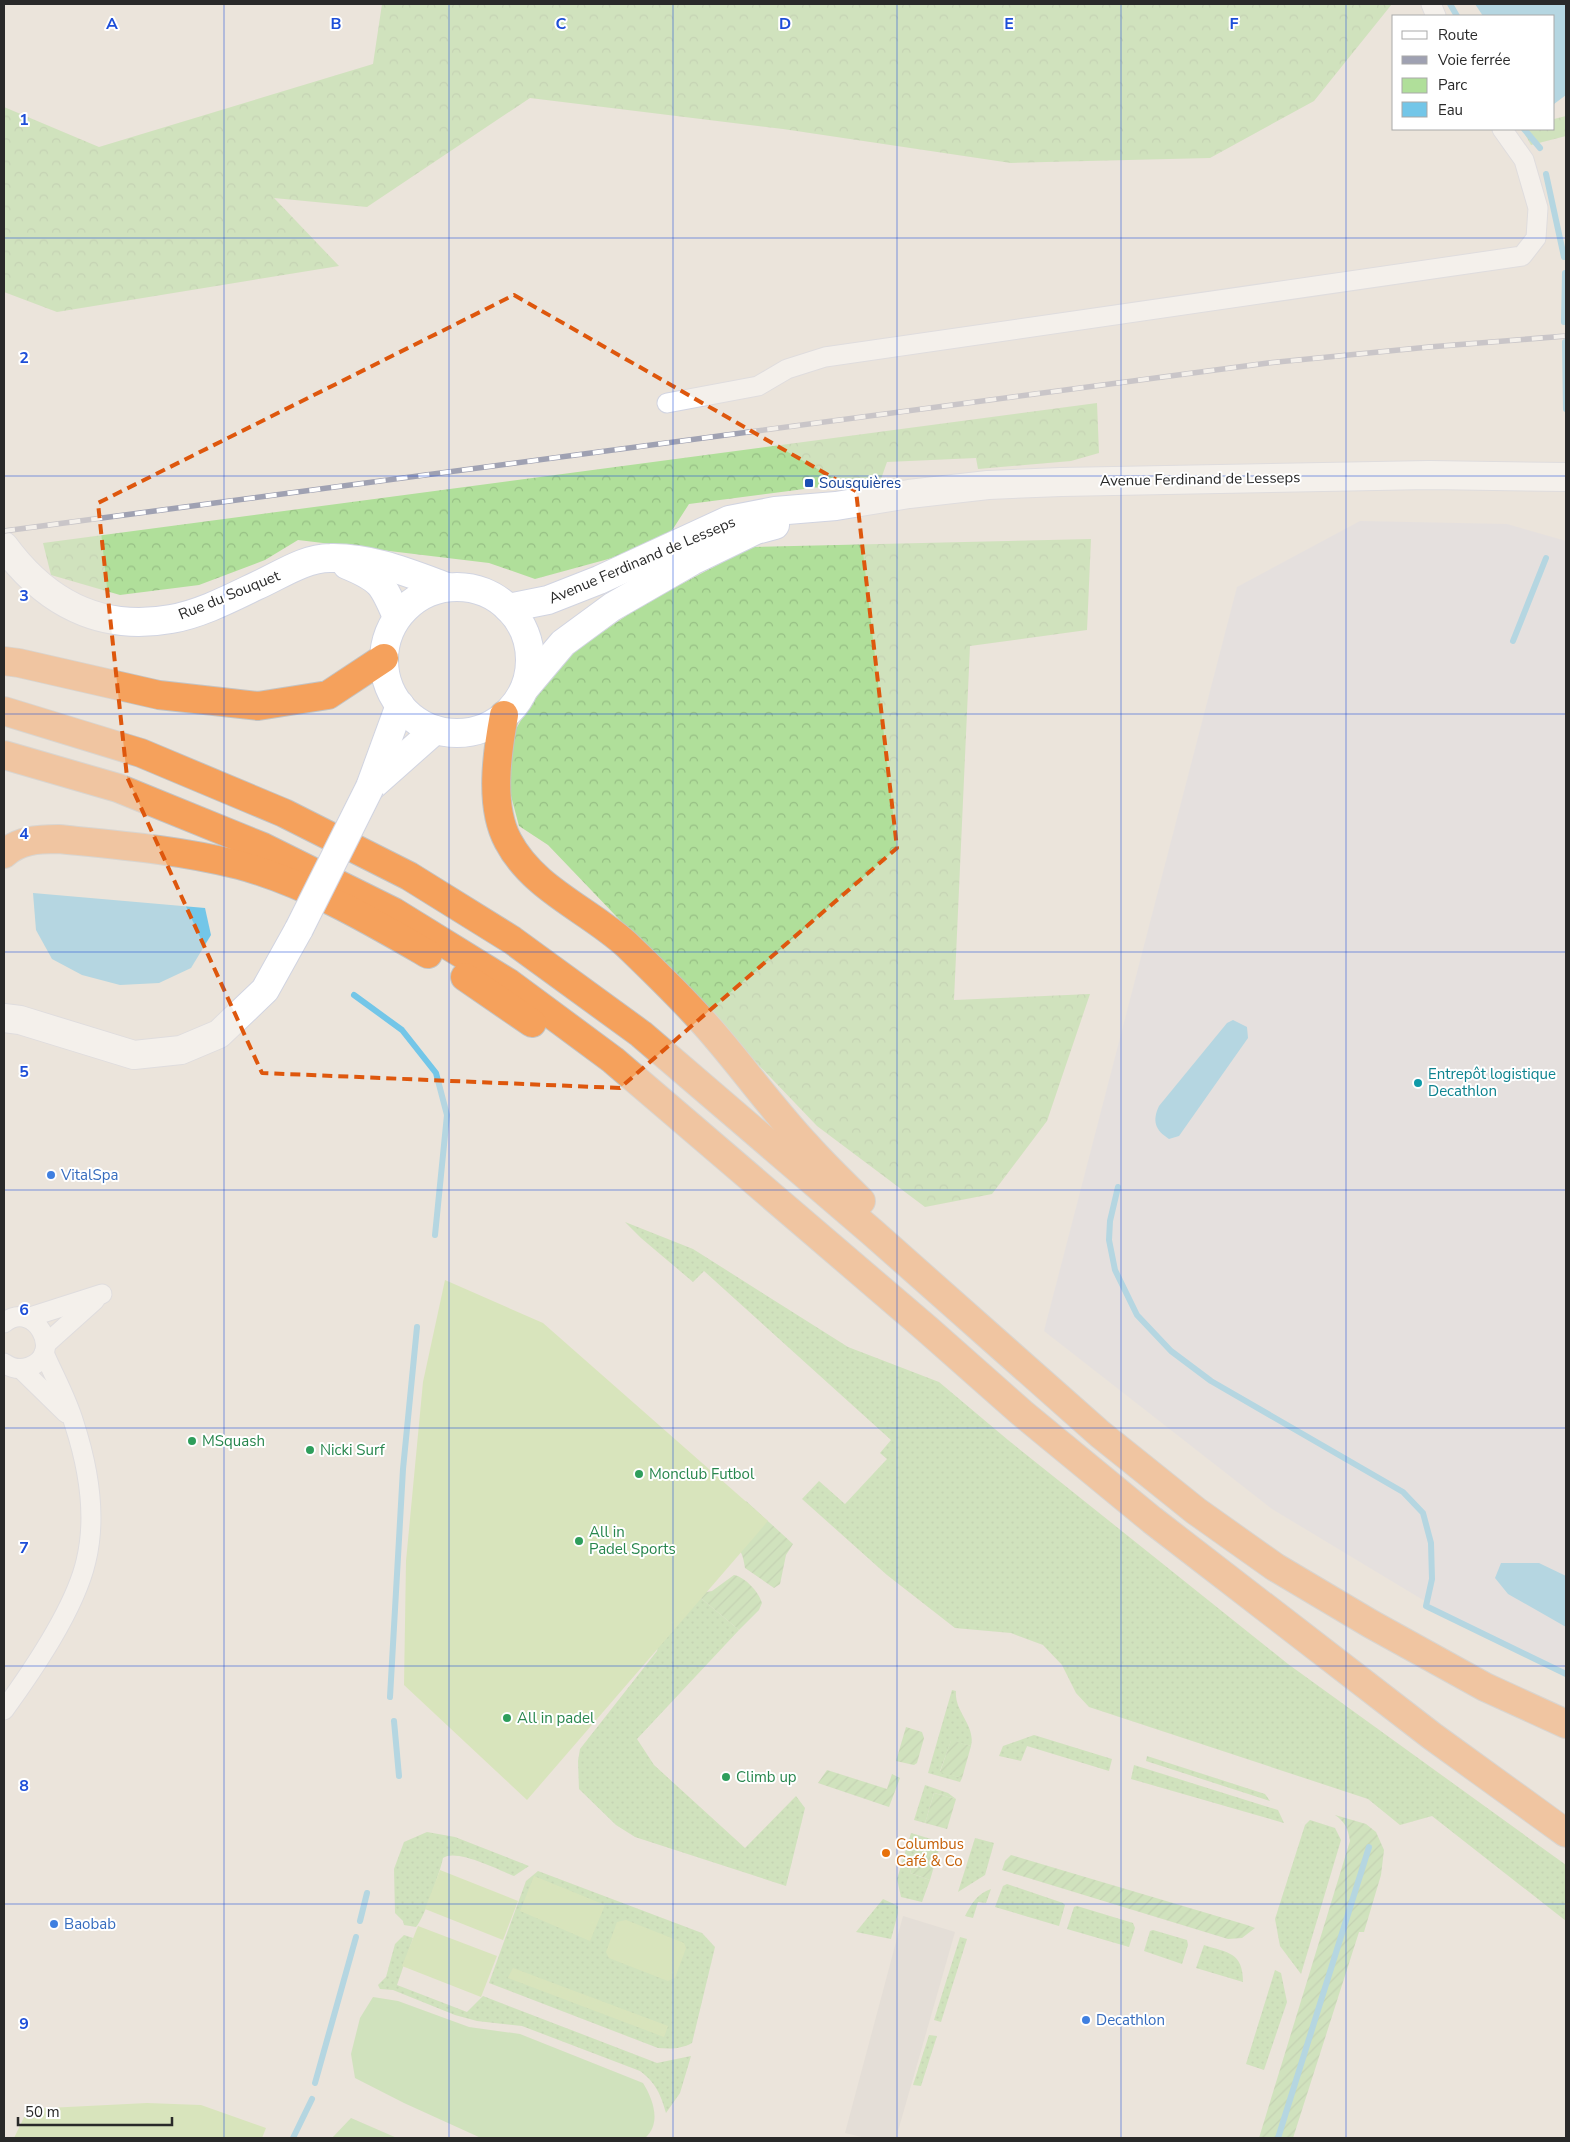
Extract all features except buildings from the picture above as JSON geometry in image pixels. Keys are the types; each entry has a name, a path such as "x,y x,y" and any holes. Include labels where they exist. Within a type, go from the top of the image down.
{"highway":[{"path":"4,661 159,695 258,706 328,695 384,658"},
{"path":"4,710 141,753 284,813 408,876 512,940 641,1034 872,1232 1100,1434 1196,1511 1275,1566 1371,1624 1485,1687 1566,1724"},
{"path":"504,715 496,761 499,806 508,841 522,860 538,877 625,944 703,1022 807,1147 1100,1434"},
{"path":"4,755 118,788 263,847 394,912 509,983 605,1054 740,1167 927,1328 1022,1413 1152,1520 1432,1736 1566,1833"},
{"path":"4,854 10,848 23,843 39,839 58,839 202,858 239,865 280,878 369,920 457,971 740,1167"}],"main road":[{"name":"Avenue Ferdinand de Lesseps","path":"508,608 548,600 591,584 729,520 909,494 988,485 1061,482 1429,475 1566,478"},
{"name":"Avenue Ferdinand de Lesseps","path":"524,689 563,643 612,607 692,561 756,530 836,506"},
{"name":"Rue du Souquet","path":"4,546 29,576 42,588 60,600 98,618 131,622 172,619 205,608 309,562 329,558 381,563 447,587"},
{"path":"329,558 371,575 385,589 397,617"},
{"path":"447,587 469,588 490,595 508,608 521,625 529,646 530,668 524,689 516,703 504,715 483,728 460,733 435,730 416,720 400,706 390,691 385,675 384,658 387,637 397,617 411,603 428,593 447,587"},
{"path":"9,1014 134,1055 181,1050 219,1034 265,990 300,929 370,787 400,706"},
{"path":"370,787 435,730"}],"street":[{"path":"667,403 758,386 787,369 825,357 1522,256 1536,238 1538,208 1524,160 1503,130"},
{"path":"12,1366 35,1365 45,1348 102,1294 13,1316"},
{"path":"4,1710 53,1636 77,1588 86,1561 92,1518 87,1471 74,1421 45,1348 44,1332 37,1324 13,1316"},
{"path":"12,1366 74,1421"}],"highlighted area":[{"path":"514,295 856,491 897,848 620,1088 262,1073 127,777 98,503"}],"shaded area":[{"path":"1360,521 1507,524 1566,541 1566,1675 1438,1609 1272,1509 1044,1331 1237,587"},
{"path":"903,1916 955,1932 896,2138 866,2138 845,2133"}],"green space":[{"path":"382,4 1392,4 1314,101 1210,158 1011,163 783,129 530,98 367,207 274,198 339,266 57,312 4,292 4,107 99,147 373,64"},
{"path":"1566,116 1566,136 1531,145 1523,130 1555,130 1555,119"},
{"path":"1097,403 1099,453 1071,461 978,469 976,458 887,462 881,479 689,504 671,532 612,558 535,579 489,563 298,540 265,560 199,585 120,595 51,575 43,543"},
{"path":"1091,539 1087,630 970,646 954,1000 1090,994 1047,1121 992,1194 925,1207 817,1126 548,845 519,826 506,777 509,741 535,696 576,650 642,605 751,547"},
{"path":"625,1222 693,1249 848,1347 939,1382 1008,1440 1288,1664 1566,1865 1566,1921 1432,1816 1400,1825 1368,1799 1089,1707 1076,1693 1062,1665 1043,1645 1011,1633 955,1628 887,1575 802,1499 819,1481 845,1504 887,1459 880,1453 891,1440 704,1271 693,1282"},
{"name":"All in Padel Sports","path":"445,1280 543,1323 768,1521 527,1800 404,1685 406,1561 423,1382"},
{"path":"746,1501 793,1544 786,1555 780,1584 774,1588 745,1568 742,1554 736,1547 715,1537"},
{"path":"734,1575 743,1579 751,1586 758,1594 762,1603 759,1610 739,1630 696,1594 712,1591"},
{"path":"696,1594 739,1630 637,1739 654,1765 745,1848 796,1796 805,1808 786,1886 635,1837 616,1825 579,1789 578,1761 580,1749 657,1651 659,1638"},
{"path":"952,1690 956,1691 958,1705 968,1725 972,1738 971,1746 951,1741 940,1771 962,1778 960,1782 928,1773"},
{"path":"906,1727 922,1732 924,1738 917,1763 914,1765 896,1761"},
{"path":"1034,1735 1112,1759 1109,1771 1027,1746 1021,1761 999,1756 1003,1746"},
{"path":"951,1740 971,1746 962,1778 940,1772"},
{"path":"1147,1756 1265,1794 1270,1801 1146,1761"},
{"path":"1134,1765 1278,1810 1284,1823 1131,1779"},
{"path":"827,1770 887,1789 892,1774 900,1778 889,1807 818,1783"},
{"path":"925,1785 948,1793 956,1799 934,1793 925,1823 914,1820"},
{"path":"934,1793 956,1799 947,1829 925,1823"},
{"path":"1335,1815 1366,1824 1376,1832 1384,1850 1381,1875 1364,1932 1359,1932 1293,2138 1259,2138 1350,1841 1346,1826"},
{"path":"1310,1820 1335,1828 1341,1840 1301,1974 1280,1946 1275,1919 1305,1825"},
{"path":"427,1832 455,1837 529,1866 514,1876 467,1858 449,1856 443,1858 439,1874 419,1922 416,1927 404,1925 403,1921 395,1913 394,1869 404,1842"},
{"path":"911,1833 941,1842 940,1846 919,1841 910,1873 930,1880 922,1902 901,1897 897,1879"},
{"path":"975,1838 994,1843 985,1875 958,1892"},
{"path":"919,1841 940,1846 930,1880 910,1873"},
{"path":"1011,1855 1255,1928 1242,1938 1228,1939 1002,1870 1005,1861"},
{"path":"440,1870 518,1901 503,1940 425,1909"},
{"path":"538,1871 702,1933 715,1947 692,2043 676,2048 658,2048 489,1983 526,1881"},
{"path":"534,1876 605,1905 590,1941 520,1911"},
{"path":"1007,1884 1063,1903 1065,1905 1059,1926 995,1907 1003,1886"},
{"path":"991,1889 986,1903 978,1902 973,1918 965,1916 975,1900"},
{"path":"883,1899 898,1906 891,1939 856,1932"},
{"path":"1077,1906 1133,1923 1135,1928 1129,1947 1067,1929 1074,1907"},
{"path":"626,1920 684,1943 686,1948 675,1978 668,1981 609,1958 606,1952 617,1922"},
{"path":"418,1926 497,1956 481,1997 402,1966"},
{"path":"1153,1930 1187,1940 1188,1945 1182,1964 1144,1951 1150,1931"},
{"path":"404,1935 413,1938 397,1985 467,2012 483,1996 657,2063 691,2056 680,2093 666,2113 657,2090 640,2071 522,2026 477,2021 455,2015 393,1990 380,1989 378,1985 386,1977 395,1944"},
{"path":"960,1937 967,1939 941,2022 934,2020"},
{"path":"1204,1945 1227,1952 1237,1959 1242,1972 1243,1982 1196,1968"},
{"path":"513,1968 668,2026 664,2037 508,1978"},
{"path":"1275,1970 1281,1973 1287,2002 1264,2070 1246,2064"},
{"path":"373,1997 398,2001 469,2027 520,2034 643,2083 653,2103 654,2118 650,2132 645,2138 481,2138 404,2103 355,2078 351,2054 360,2018"},
{"path":"929,2035 937,2036 921,2086 913,2085"},
{"path":"147,2103 201,2105 266,2128 262,2138 14,2138 28,2109"},
{"path":"351,2118 397,2138 332,2138"}],"water":[{"path":"1475,4 1566,4 1566,95 1555,103 1555,15 1482,15"},
{"path":"33,893 205,908 211,935 191,968 159,983 120,985 82,975 52,959 36,930"},
{"path":"1233,1020 1247,1027 1248,1038 1179,1136 1169,1139 1156,1125 1155,1121 1159,1106 1227,1023"},
{"path":"1501,1563 1539,1563 1566,1576 1566,1627 1508,1594 1495,1578"}],"waterway":[{"path":"1450,4 1456,15"},
{"path":"1525,130 1540,148"},
{"path":"1546,174 1564,257"},
{"path":"1564,322 1565,273"},
{"path":"1565,342 1566,409"},
{"path":"1513,641 1546,558"},
{"path":"354,995 402,1030 436,1073 447,1115 435,1235"},
{"path":"1118,1187 1110,1221 1109,1240 1115,1270 1137,1315 1171,1351 1211,1381 1403,1492 1423,1513 1431,1543 1432,1579 1426,1606 1566,1674"},
{"path":"390,1697 403,1469 417,1327"},
{"path":"394,1721 399,1776"},
{"path":"1278,2138 1369,1847"},
{"path":"360,1921 367,1893"},
{"path":"315,2083 356,1937"},
{"path":"293,2138 312,2099"}],"railway":[{"path":"4,531 1268,363 1566,336"}],"place":[{"name":"Sousquières","path":"809,483"},
{"name":"Entrepôt logistique Decathlon","path":"1418,1083"},
{"name":"VitalSpa","path":"51,1175"},
{"name":"MSquash","path":"192,1441"},
{"name":"Nicki Surf","path":"310,1450"},
{"name":"Monclub Futbol","path":"639,1474"},
{"name":"All in Padel Sports","path":"579,1541"},
{"name":"All in padel","path":"507,1718"},
{"name":"Climb up","path":"726,1777"},
{"name":"Columbus Café & Co","path":"886,1853"},
{"name":"Baobab","path":"54,1924"},
{"name":"Decathlon","path":"1086,2020"}]}
